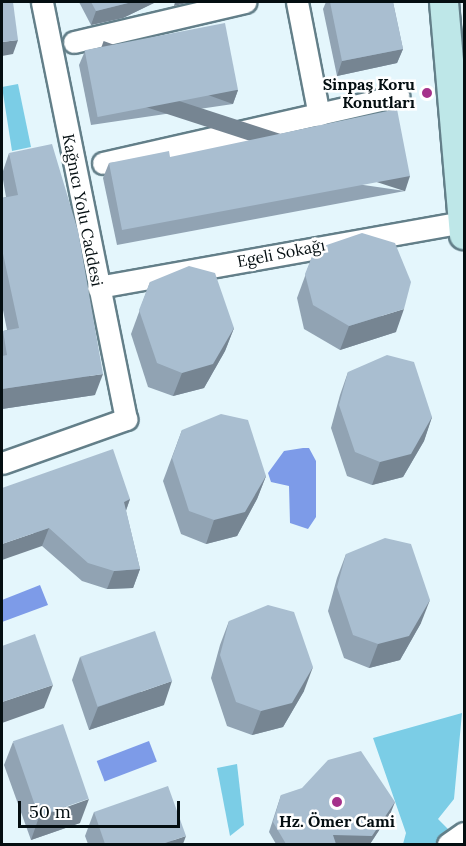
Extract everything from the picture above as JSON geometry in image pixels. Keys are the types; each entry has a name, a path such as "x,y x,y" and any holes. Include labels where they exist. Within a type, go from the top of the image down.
{"street":[{"name":"Kağnıcı Yolu Caddesi","path":"2,463 126,419 42,2"},
{"path":"74,42 245,2"},
{"path":"297,2 319,115"},
{"path":"444,2 464,226"},
{"path":"104,163 398,96"},
{"name":"Egeli Sokağı","path":"98,287 464,226"},
{"path":"448,844 465,832"}],"shaded area":[{"path":"18,84 31,147 12,151 2,87"},
{"path":"309,448 316,461 316,517 308,529 290,523 289,486 271,482 268,473 284,451"},
{"path":"40,585 48,605 2,622 2,600"},
{"path":"462,713 454,799 438,819 452,833 435,844 403,844 406,833 373,738"},
{"path":"149,741 157,762 105,782 97,761"},
{"path":"237,764 244,825 230,836 217,768"}],"building":[{"path":"2,2 13,2 18,40 2,42"},
{"path":"91,2 132,2 96,11"},
{"path":"330,2 393,2 403,49 342,61"},
{"path":"225,23 238,90 98,117 85,50"},
{"path":"397,109 410,176 122,230 109,163 169,151 170,157"},
{"path":"52,144 78,231 103,374 2,389 2,356 7,355 3,331 19,328 2,249 2,198 18,195 9,153"},
{"path":"362,233 395,243 411,282 404,309 349,326 313,305 305,274 315,249"},
{"path":"189,266 215,273 234,328 213,364 182,373 157,363 139,310 150,282"},
{"path":"387,355 414,362 432,417 411,454 380,462 355,452 339,405 348,372"},
{"path":"221,414 248,420 266,476 245,512 214,520 189,511 172,458 182,430"},
{"path":"113,449 130,499 124,502 140,569 114,571 88,563 49,528 2,544 2,488"},
{"path":"385,538 411,544 430,600 409,636 378,644 353,635 337,587 346,554"},
{"path":"268,605 294,612 313,667 292,703 261,711 236,702 220,655 229,621"},
{"path":"155,631 172,681 98,707 80,657"},
{"path":"35,634 53,685 2,702 2,646"},
{"path":"63,724 89,799 39,816 13,741"},
{"name":"Hz. Ömer Cami","path":"361,751 395,802 372,836 333,835 336,844 286,844 273,822 281,795 302,788 328,760"},
{"path":"168,786 186,836 162,844 105,844 94,812"}],"place":[{"name":"Sinpaş Koru Konutları","path":"427,93"},
{"name":"Hz. Ömer Cami","path":"337,802"}]}
